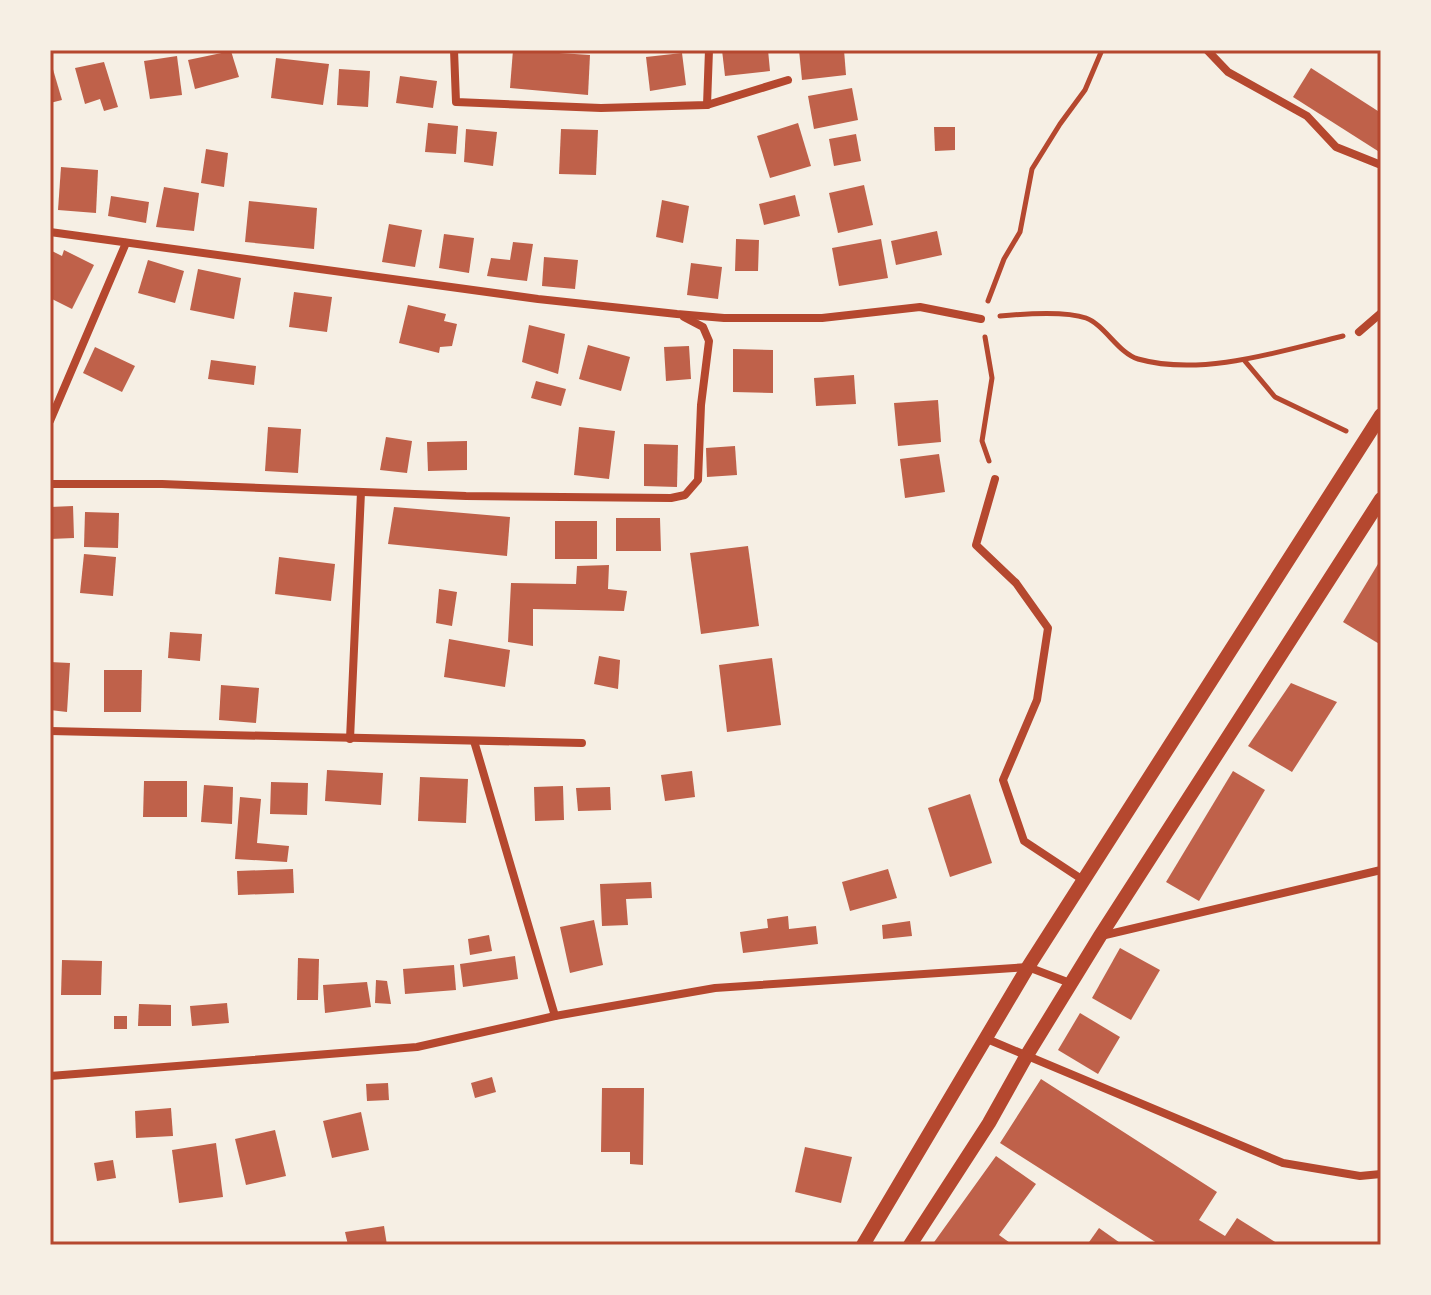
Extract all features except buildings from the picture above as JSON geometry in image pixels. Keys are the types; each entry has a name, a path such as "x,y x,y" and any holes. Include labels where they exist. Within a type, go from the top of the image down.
{"street":[{"path":"454,50 456,102 601,108 707,105 788,80"},
{"path":"707,105 709,50"},
{"path":"1207,50 1228,72 1307,116 1336,147 1381,165"},
{"path":"50,232 538,299 677,314 724,318 822,318 920,307 981,319"},
{"path":"50,421 126,243"},
{"path":"1359,332 1381,313"},
{"path":"50,484 162,484 361,492 671,498 685,495 698,480 701,405 709,341 703,327 677,314"},
{"path":"863,1245 1028,967 1381,415"},
{"path":"995,479 976,545 1016,583 1048,628 1037,700 1003,780 1024,841 1083,880"},
{"path":"350,739 361,492"},
{"path":"910,1245 989,1123 1070,983 1381,499"},
{"path":"50,731 582,743"},
{"path":"474,741 555,1016"},
{"path":"1100,936 1381,870"},
{"path":"51,1077 417,1047 555,1016 715,988 1028,967 1070,983"},
{"path":"987,1039 1283,1163 1360,1176 1381,1174"}],"path":[{"path":"995,479 982,441 992,378 981,319 1004,259 1020,232 1032,169 1085,90 1102,50"},
{"path":"981,319 1030,312 1086,318 1135,358 1174,365 1244,360 1359,332"},
{"path":"1244,360 1275,397 1364,441"}]}
